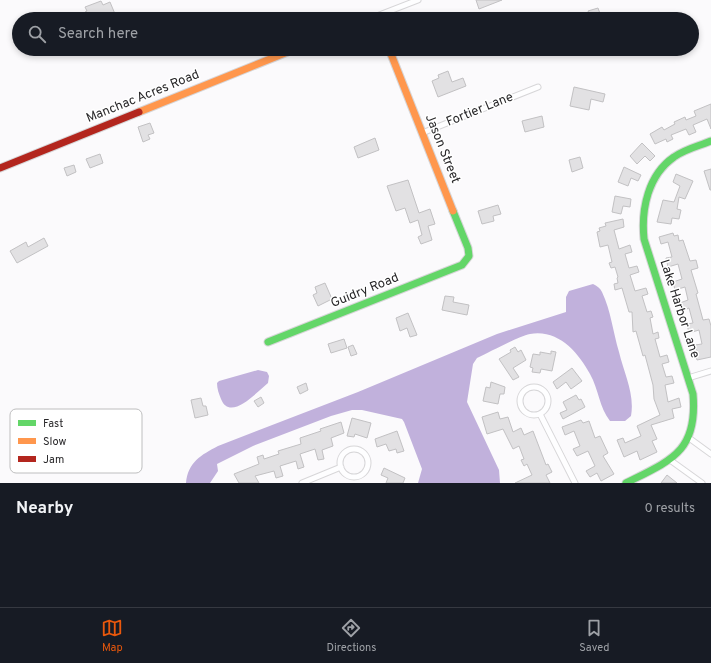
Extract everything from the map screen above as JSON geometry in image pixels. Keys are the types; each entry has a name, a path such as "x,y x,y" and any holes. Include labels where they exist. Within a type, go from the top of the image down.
{"street":[{"path":"389,12 418,0"},
{"name":"Manchac Acres Road","path":"0,168 279,56"},
{"name":"Jason Street","path":"392,56 468,248 468,259"},
{"name":"Fortier Lane","path":"422,133 538,87"},
{"name":"Lake Harbor Lane","path":"626,483 670,460 680,451 689,438 695,415 693,394 644,239 642,222 643,210 648,196 664,166 683,152 711,141"},
{"name":"Guidry Road","path":"268,342 462,265 468,259"},
{"path":"688,378 711,371"},
{"path":"535,388 540,389 546,395 546,408 540,414 530,415 520,406 521,397 526,390 535,388"},
{"path":"540,414 575,483"},
{"path":"689,438 711,454"},
{"path":"350,449 358,449 366,455 367,468 364,472 356,476 347,475 341,467 340,463 342,454 350,449"},
{"path":"670,460 702,483"},
{"path":"302,483 341,467"}],"shaded area":[{"path":"593,284 601,291 608,307 632,400 631,416 625,421 610,421 606,416 593,380 580,358 566,344 550,335 540,333 530,334 511,341 477,358 473,364 467,402 499,470 500,483 418,483 422,469 402,419 362,410 352,410 331,416 253,446 217,464 218,471 210,483 186,483 189,470 196,460 218,446 358,392 497,334 566,312 566,297 569,291"},
{"path":"258,370 267,372 269,376 268,383 244,403 231,407 225,405 221,399 217,383 219,381"}],"building":[{"path":"476,0 502,0 479,9"},
{"path":"101,1 103,5 110,2 114,12 85,12 87,11 85,7"},
{"path":"598,8 599,12 588,12"},
{"path":"448,71 452,82 463,78 466,86 438,97 432,81 439,78 438,75"},
{"path":"574,87 605,94 603,102 591,99 589,110 570,106"},
{"path":"711,104 711,129 707,119 693,125 696,132 689,135 686,129 671,135 673,139 667,142 666,139 655,144 650,134 662,127 664,130 675,124 674,122 685,117 686,120 696,116 694,111"},
{"path":"542,116 544,127 525,132 522,121"},
{"path":"150,123 154,133 148,135 150,139 143,142 138,127"},
{"path":"375,138 379,150 358,158 354,147"},
{"path":"642,143 655,156 650,161 645,156 637,164 630,156"},
{"path":"100,154 103,163 90,168 86,159"},
{"path":"580,157 583,168 572,172 569,160"},
{"path":"74,165 76,172 67,176 64,168"},
{"path":"624,167 641,175 638,181 631,178 628,186 618,182"},
{"path":"711,169 711,190 710,190 704,171"},
{"path":"676,174 693,181 685,199 679,197 677,209 681,210 679,219 672,218 671,224 657,222 663,200 674,202 680,186 673,182"},
{"path":"408,180 419,213 430,209 435,224 428,226 432,240 421,244 418,237 422,235 418,220 410,223 405,208 396,211 387,186"},
{"path":"615,196 631,199 630,207 623,206 621,214 612,212"},
{"path":"498,205 501,214 493,216 494,221 482,224 478,211"},
{"path":"623,219 624,227 614,230 619,249 630,245 632,252 625,254 629,268 637,266 639,272 630,275 635,291 646,288 648,294 642,296 647,312 651,311 653,317 650,318 653,334 658,332 659,338 655,339 660,357 667,355 669,362 662,364 666,377 672,376 674,383 665,385 668,402 679,398 681,407 672,409 674,418 651,425 657,439 652,441 657,452 640,460 637,451 624,457 617,440 623,438 625,443 641,436 637,426 660,415 654,399 653,385 645,355 643,356 636,331 633,332 632,312 629,312 622,288 615,290 614,284 618,283 618,277 615,267 611,268 609,263 612,262 608,245 600,247 597,232 600,231 599,228 606,226 605,223"},
{"path":"673,233 674,236 678,235 679,241 683,240 690,261 696,260 698,268 691,270 698,293 696,294 703,320 709,319 711,326 711,357 697,360 694,351 697,351 695,345 702,344 699,330 689,333 687,324 693,323 689,308 682,311 680,303 688,300 685,287 675,290 673,282 682,279 678,264 668,267 666,258 672,257 668,242 661,244 659,237"},
{"path":"44,238 48,246 17,263 10,251 26,242 28,247"},
{"path":"325,283 332,299 318,306 313,295 317,293 315,287"},
{"path":"445,296 454,297 453,302 469,305 467,315 442,310"},
{"path":"408,313 417,335 410,337 407,328 400,331 396,318"},
{"path":"344,339 347,348 331,353 328,344"},
{"path":"353,345 357,354 351,356 348,347"},
{"path":"515,347 518,352 521,350 526,360 513,368 519,377 513,380 499,359 511,352 510,350"},
{"path":"551,351 556,352 552,371 541,369 540,373 532,372 533,368 530,367 533,354 540,355 540,352 551,354"},
{"path":"572,368 582,381 571,389 566,382 557,389 553,382"},
{"path":"491,382 505,387 504,394 500,394 498,404 483,401 486,387 490,388"},
{"path":"306,383 308,390 300,394 297,387"},
{"path":"576,395 579,400 581,399 585,407 563,419 560,413 567,410 563,402"},
{"path":"261,397 264,403 258,407 254,401"},
{"path":"201,398 203,406 206,406 208,415 195,418 191,400"},
{"path":"498,412 500,419 508,417 513,432 521,428 524,435 533,431 546,465 548,464 552,472 546,475 550,483 515,483 532,475 527,464 524,466 521,460 524,459 519,446 513,449 503,429 487,434 482,417"},
{"path":"352,418 371,423 367,438 355,434 354,437 347,436"},
{"path":"581,420 583,423 589,421 595,438 600,436 608,453 603,456 614,474 601,481 597,473 590,477 586,471 595,466 588,451 577,456 573,449 580,446 574,431 565,435 562,427"},
{"path":"341,422 344,433 331,438 333,446 322,450 324,459 318,460 315,449 300,454 304,467 298,469 296,461 280,466 283,476 276,478 274,471 255,476 259,483 239,483 234,474 259,464 257,457 263,455 264,459 279,454 278,451 301,444 300,438"},
{"path":"397,431 404,451 397,453 396,449 389,451 386,444 377,447 375,439"},
{"path":"384,468 405,478 403,483 386,483 388,478 381,475"},
{"path":"667,475 677,483 661,483"}],"traffic: fast":[{"path":"626,483 669,460 679,451 686,441 691,429 693,394 644,239 643,228 645,205 648,194 652,183 665,164 683,152 711,141"},
{"path":"268,342 462,265 469,256 468,248 453,211"}],"traffic: slow":[{"path":"139,112 278,56"},
{"path":"392,56 453,211"}],"traffic: jam":[{"path":"0,168 139,112"}]}
